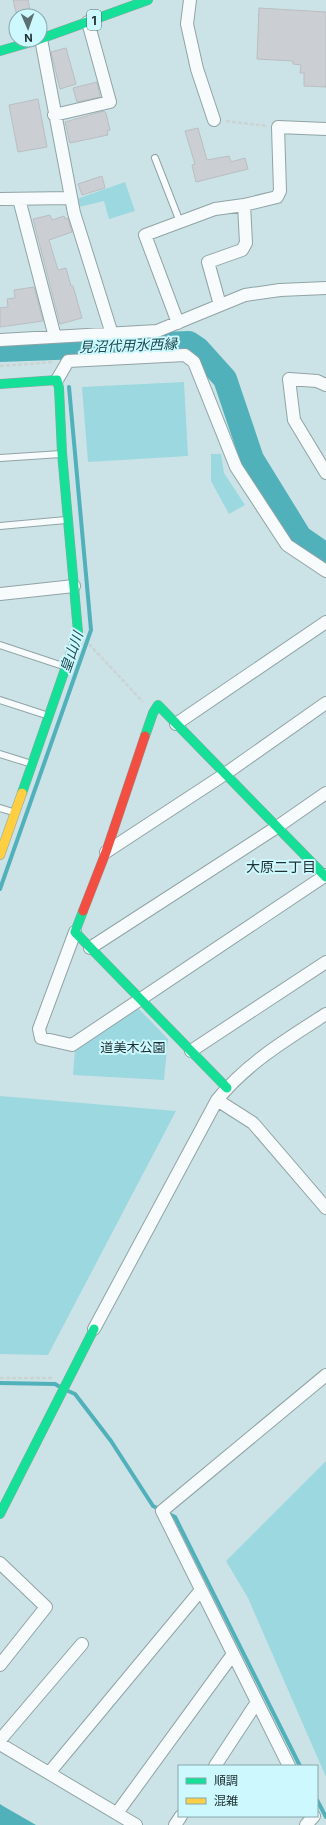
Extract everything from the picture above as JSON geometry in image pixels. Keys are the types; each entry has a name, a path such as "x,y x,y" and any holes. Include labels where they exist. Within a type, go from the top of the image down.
{"street":[{"name":"1","path":"48,36 148,0"},
{"path":"190,0 187,24 197,69 214,120"},
{"path":"54,115 110,102 88,22"},
{"name":"1","path":"0,51 10,48"},
{"path":"41,48 70,198 112,334"},
{"path":"178,323 145,235 215,209 244,205 277,197 280,191 278,127 326,129"},
{"path":"0,199 70,198"},
{"path":"19,199 55,337"},
{"path":"220,305 208,262 242,250 246,243 244,205"},
{"path":"0,340 157,331 245,295 280,290 326,288"},
{"path":"0,855 78,632 62,453 59,388 57,380 68,361 185,355 194,362 236,468 287,545 326,571"},
{"path":"326,385 317,381 289,379 294,420 326,473"},
{"path":"0,384 57,380"},
{"path":"0,594 74,586"},
{"path":"176,724 326,622"},
{"path":"106,852 225,774 326,703"},
{"path":"158,705 326,876 72,1045 40,1038 39,1029 106,852 153,713 158,705"},
{"path":"90,948 277,827 326,793"},
{"path":"75,932 227,1088"},
{"path":"191,1051 326,962"},
{"path":"0,1514 94,1329 217,1100 242,1073 282,1042 326,1014"},
{"path":"217,1100 253,1122 326,1208"},
{"path":"288,1765 162,1511 326,1375"},
{"path":"0,1563 46,1607 0,1664"},
{"path":"50,1773 201,1590"},
{"path":"0,1740 82,1644"},
{"path":"117,1813 233,1654"},
{"path":"216,1765 257,1702"},
{"path":"0,1744 136,1825"},
{"path":"306,1825 313,1817"}],"lane":[{"path":"155,158 180,222"},
{"path":"0,458 62,453"},
{"path":"0,526 68,520"},
{"path":"0,645 66,667"},
{"path":"0,700 49,716"},
{"path":"0,754 32,764"},
{"path":"0,808 15,813"}],"path":[{"path":"214,120 278,127"},
{"path":"0,366 68,361"},
{"path":"92,647 153,713"},
{"path":"0,1378 69,1378"}],"green space":[{"path":"125,182 135,211 109,219 104,201 79,207 77,199"},
{"path":"184,382 188,456 88,462 82,387"},
{"path":"211,454 221,454 224,473 245,505 229,514 211,481"},
{"name":"道美木公園","path":"137,1007 168,1039 164,1080 73,1075 75,1050"},
{"path":"0,1096 176,1111 48,1355 0,1354"},
{"path":"326,1461 326,1777 248,1598 226,1561"}],"shaded area":[{"path":"0,1804 3,1806 36,1825 0,1825"}],"building":[{"path":"13,0 28,0 30,8 15,8"},
{"path":"259,8 326,12 326,87 304,86 304,73 300,73 301,65 293,64 293,61 257,59"},
{"path":"66,48 76,84 60,89 51,52"},
{"path":"97,82 100,97 77,102 73,88"},
{"path":"38,99 47,147 18,152 9,105"},
{"path":"104,111 106,113 110,130 107,131 108,135 70,143 65,122"},
{"path":"198,128 207,160 229,156 231,162 245,158 248,169 196,182 192,165 195,164 185,131"},
{"path":"102,176 105,188 82,195 78,184"},
{"path":"50,215 52,220 64,216 65,219 68,218 72,232 49,240 58,270 66,268 82,318 60,324 33,219"},
{"path":"34,287 43,321 0,327 0,308 8,307 7,299 15,298 14,290"}],"waterway":[{"name":"見沼代用水西縁","path":"0,350 189,343 198,349 225,379 252,459 300,537 326,555"},
{"name":"皇山川","path":"0,889 91,630 69,387"},
{"path":"0,1383 55,1384 60,1387"},
{"path":"66,1390 75,1394 111,1441 153,1506 161,1510"},
{"path":"167,1513 175,1517 299,1765"},
{"path":"318,1802 326,1817"}],"traffic: fast":[{"path":"48,36 148,0"},
{"path":"0,51 10,48"},
{"path":"0,384 57,380 59,388 62,453 78,632 22,793"},
{"path":"145,736 153,713 158,705 326,877"},
{"path":"83,911 75,932 227,1088"},
{"path":"0,1514 94,1329"}],"traffic: slow":[{"path":"0,855 22,793"}],"traffic: jam":[{"path":"83,911 106,852 145,736"}],"district":[{"name":"大原二丁目","path":"281,866"}]}
